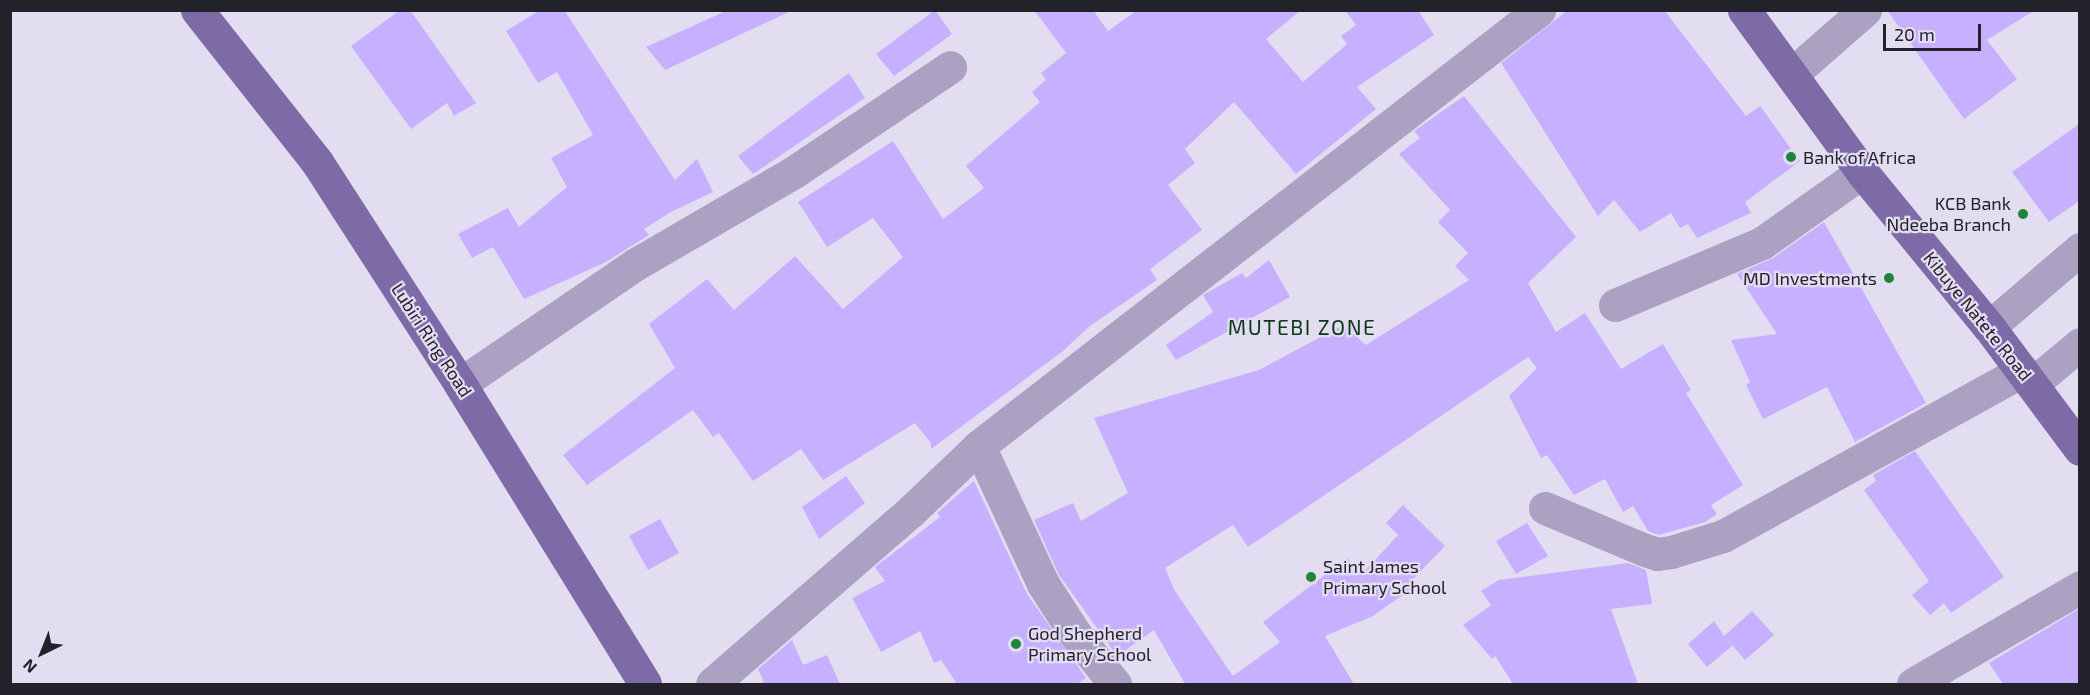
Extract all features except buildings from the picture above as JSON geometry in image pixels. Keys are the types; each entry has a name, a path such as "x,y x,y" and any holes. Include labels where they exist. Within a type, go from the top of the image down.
{"main road":[{"name":"Lubiri Ring Road","path":"197,10 317,162 460,384 645,684"},
{"name":"Kibuye Natete Road","path":"1744,10 1793,73 1862,172 1989,327 2079,449"}],"street":[{"path":"712,684 910,512 980,446 1539,10"},
{"path":"1793,73 1865,10"},
{"path":"460,384 636,264 794,172 950,67"},
{"path":"1615,305 1762,243 1862,172"},
{"path":"1989,327 2079,249"},
{"path":"1545,508 1657,554 1671,552 1723,536 2027,377 2079,344"},
{"path":"980,446 1043,584 1076,635 1115,684"},
{"path":"1913,684 2079,587"}],"place":[{"name":"Bank of Africa","path":"1791,157"},
{"name":"KCB Bank Ndeeba Branch","path":"2023,214"},
{"name":"MD Investments","path":"1889,278"},
{"name":"Saint James Primary School","path":"1311,577"},
{"name":"God Shepherd Primary School","path":"1016,644"}],"district":[{"name":"MUTEBI ZONE","path":"1302,327"}]}
